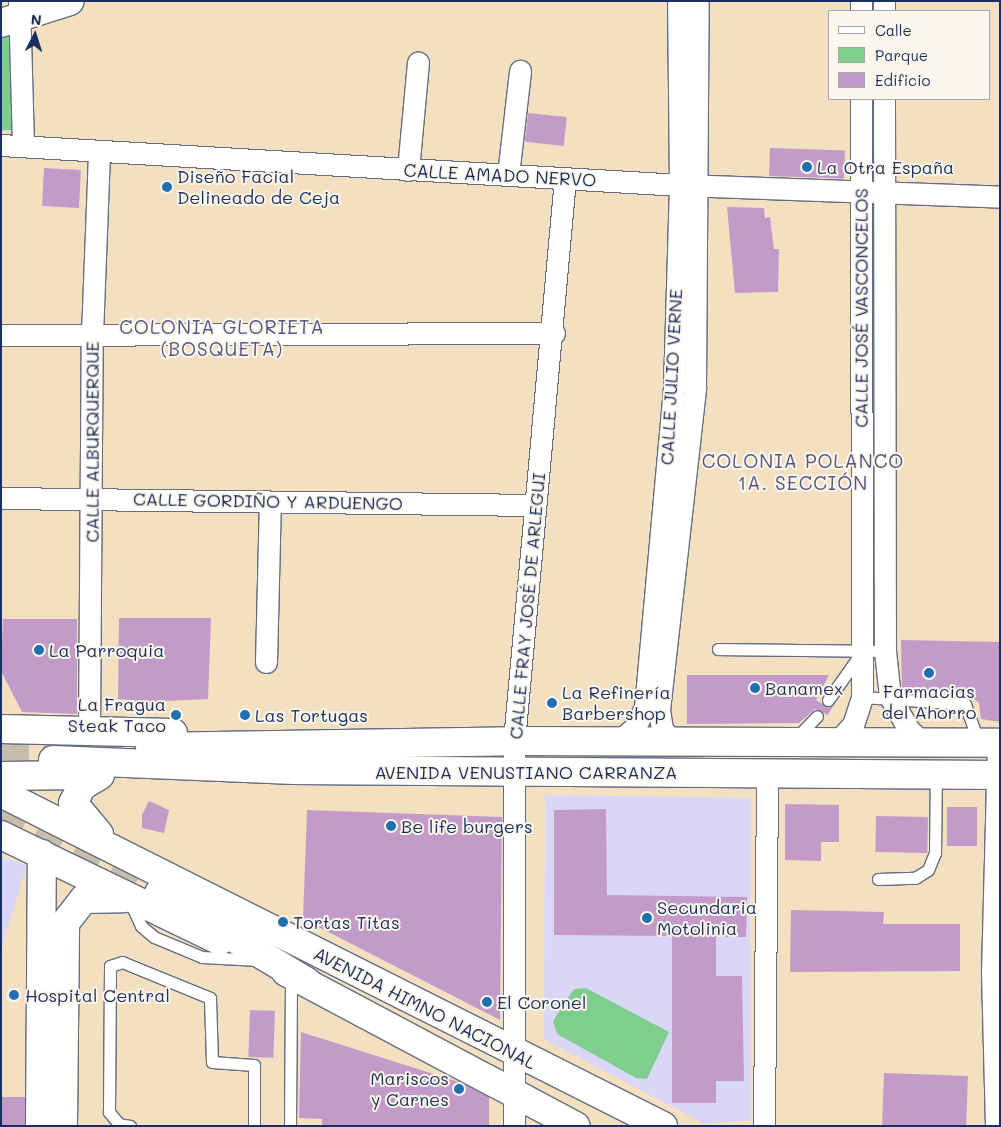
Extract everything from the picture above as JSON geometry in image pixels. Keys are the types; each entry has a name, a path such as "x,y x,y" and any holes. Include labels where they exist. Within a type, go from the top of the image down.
{"main road":[{"path":"13,13 70,1"},
{"path":"1,729 231,734 301,743"},
{"name":"AVENIDA VENUSTIANO CARRANZA","path":"992,743 835,744 514,741 301,743 53,755 294,770 767,775 999,775"},
{"path":"1,776 228,777 294,770"},
{"path":"100,775 82,786 73,803 75,811 121,852"},
{"name":"AVENIDA HIMNO NACIONAL","path":"1,793 121,852 511,1052 663,1126"},
{"name":"AVENIDA HIMNO NACIONAL","path":"1,835 128,898 299,978 509,1092 576,1126"},
{"path":"40,1126 42,854"},
{"path":"160,893 299,978"},
{"path":"63,1126 65,923 84,899 128,898"}],"street":[{"name":"CALLE JULIO VERNE","path":"678,1 689,75"},
{"name":"CALLE JULIO VERNE","path":"618,742 635,726 645,707 669,537 682,409 689,185 689,75 698,1"},
{"path":"13,13 23,146"},
{"path":"408,170 418,62"},
{"path":"508,175 520,71"},
{"name":"CALLE JOSÉ VASCONCELOS","path":"835,744 853,724 862,698 861,100"},
{"name":"CALLE JOSÉ VASCONCELOS","path":"884,100 885,651 890,697 910,731 924,744"},
{"name":"CALLE AMADO NERVO","path":"1,145 689,185 1000,197"},
{"name":"CALLE ALBURQUERQUE","path":"89,732 94,498 92,335 99,152"},
{"path":"860,153 884,153"},
{"name":"CALLE FRAY JOSÉ DE ARLEGUI","path":"504,1126 509,1092 511,1052 514,741 535,505 554,333 565,178"},
{"path":"1,335 554,333"},
{"path":"861,362 885,362"},
{"name":"CALLE GORDIÑO Y ARDUENGO","path":"1,498 535,505"},
{"path":"266,662 270,502"},
{"path":"862,523 885,525"},
{"name":"CALLE JULIO VERNE","path":"669,537 660,710 662,730 674,743"},
{"path":"992,743 999,775 992,973 996,1126"},
{"path":"764,1126 767,775"},
{"name":"CALLE FRAY JOSÉ DE ARLEGUI","path":"509,1092 514,1126"}],"lane":[{"path":"718,649 885,651"},
{"path":"828,700 863,651"},
{"path":"862,698 890,697 965,704 992,743"},
{"path":"791,743 816,716"},
{"path":"878,879 915,878 928,870 935,853 936,774"},
{"path":"130,1126 119,1124 109,1112 110,966 122,962 210,998 212,1062 254,1065 254,1126"},
{"path":"290,1126 299,978"}],"shaded area":[{"name":"Secundaria Motolinia","path":"545,795 750,798 750,1120 705,1124 544,1039"},
{"path":"1,857 27,865 1,949"}],"green space":[{"path":"1,32 11,32 13,130 2,130"},
{"path":"586,988 669,1032 647,1079 636,1078 557,1034 553,1021 574,989"}],"building":[{"path":"528,113 567,117 564,146 525,142"},
{"name":"La Otra España","path":"770,148 845,151 844,179 769,176"},
{"path":"44,168 81,170 79,208 42,206"},
{"path":"727,207 764,208 765,218 770,217 774,249 779,249 778,292 735,293"},
{"path":"119,618 211,618 208,699 164,701 150,711 138,701 118,699"},
{"name":"La Parroquia","path":"3,619 77,619 77,714 22,712 1,671"},
{"path":"901,640 1000,642 1000,722 981,719 979,703 967,693 902,691"},
{"name":"Banamex","path":"687,675 829,675 816,700 827,707 835,702 828,715 815,709 799,723 687,724"},
{"path":"149,801 169,810 164,833 142,828 142,815"},
{"path":"785,804 839,805 839,842 821,842 821,861 785,860"},
{"path":"947,807 977,807 977,846 947,846"},
{"path":"606,809 607,895 747,897 746,937 716,937 716,976 742,976 744,1081 716,1081 716,1103 672,1103 672,936 554,935 554,810"},
{"path":"307,810 502,817 500,1020 303,919"},
{"path":"876,816 928,817 927,853 875,852"},
{"path":"791,910 884,912 883,924 960,924 960,971 790,972"},
{"path":"250,1010 275,1011 273,1058 248,1057"},
{"path":"301,1032 462,1083 489,1097 489,1126 322,1126 322,1119 299,1118"},
{"path":"884,1073 968,1076 966,1126 882,1126"},
{"path":"1,1097 25,1097 25,1126 1,1126"}],"tunnel":[{"path":"1,749 53,750"},
{"path":"1,809 159,893"}],"place":[{"name":"La Otra España","path":"807,167"},
{"name":"Diseño Facial Delineado de Ceja","path":"167,187"},
{"name":"La Parroquia","path":"39,650"},
{"name":"Farmacias del Ahorro","path":"929,673"},
{"name":"Banamex","path":"755,688"},
{"name":"La Refinería Barbershop","path":"552,703"},
{"name":"La Fragua Steak Taco","path":"176,715"},
{"name":"Las Tortugas","path":"245,715"},
{"name":"Be life burgers","path":"391,826"},
{"name":"Secundaria Motolinia","path":"647,918"},
{"name":"Tortas Titas","path":"283,922"},
{"name":"Hospital Central","path":"14,995"},
{"name":"El Coronel","path":"487,1002"},
{"name":"Mariscos y Carnes","path":"459,1089"}],"district":[{"name":"COLONIA GLORIETA (BOSQUETA)","path":"222,338"},
{"name":"COLONIA POLANCO 1A. SECCIÓN","path":"803,472"}]}
